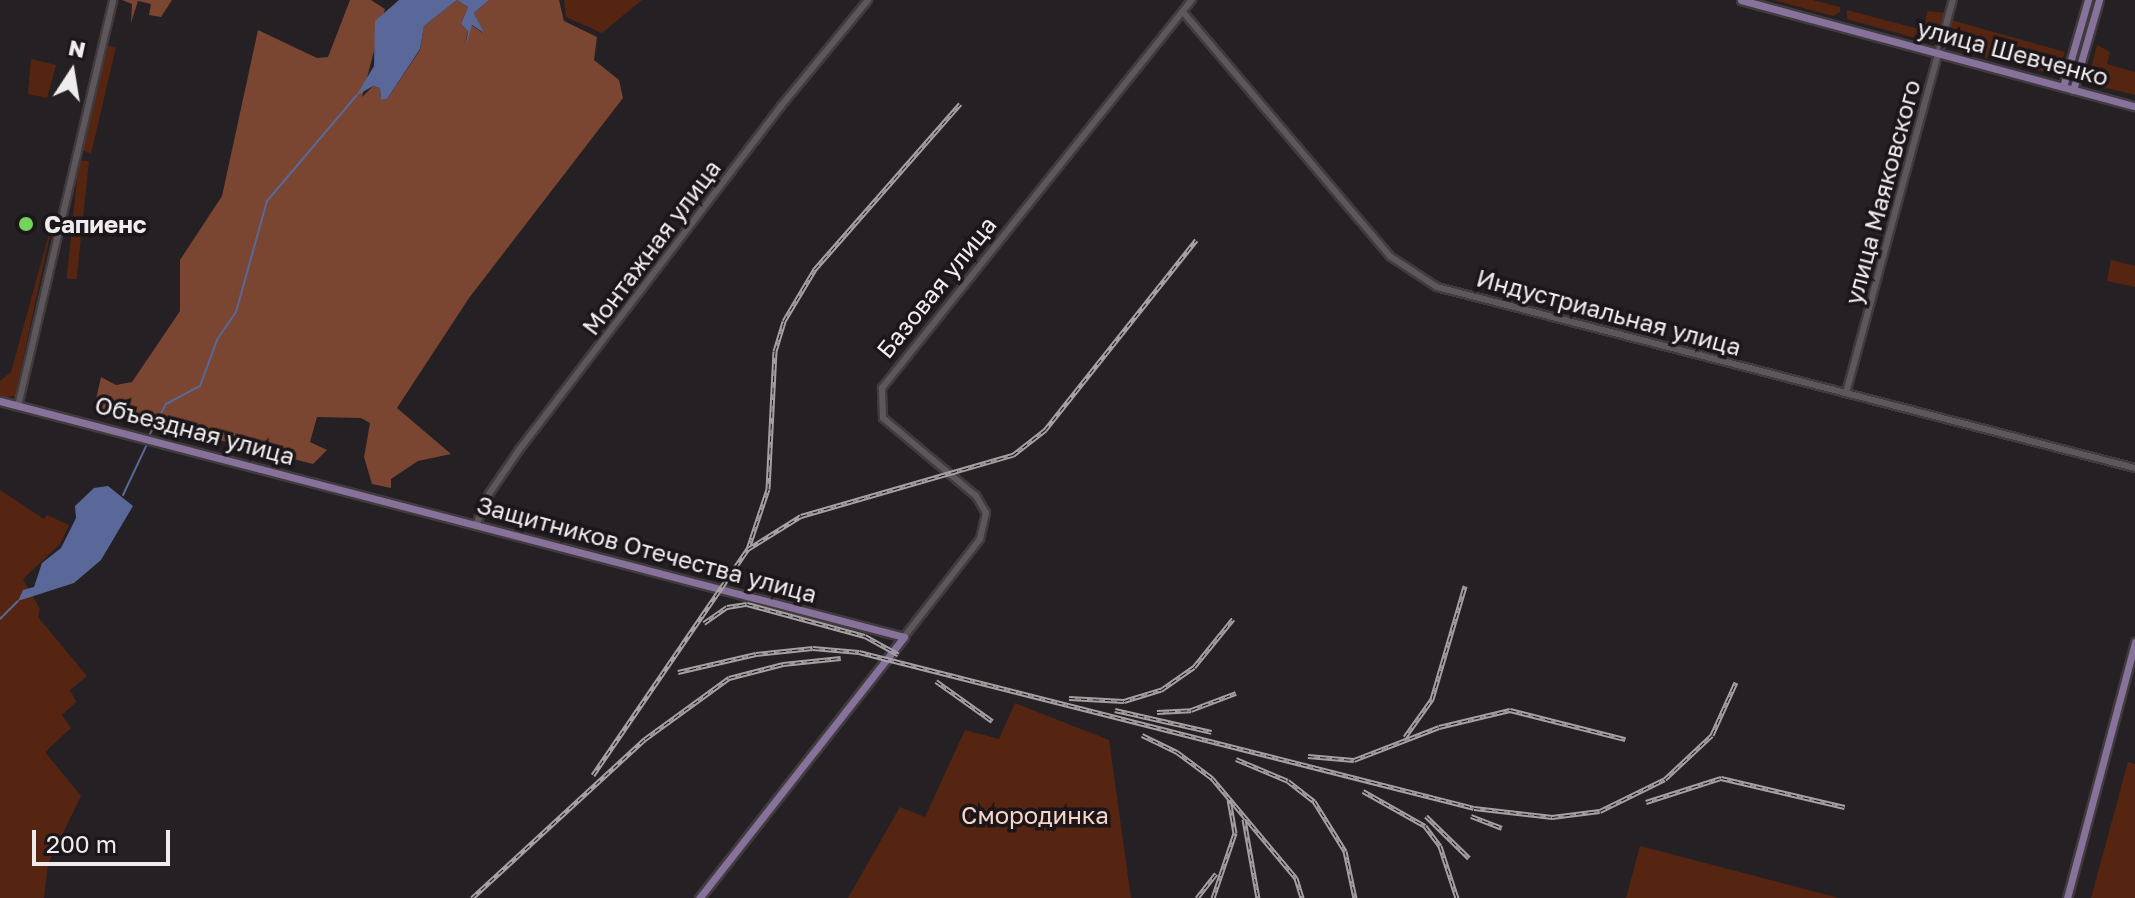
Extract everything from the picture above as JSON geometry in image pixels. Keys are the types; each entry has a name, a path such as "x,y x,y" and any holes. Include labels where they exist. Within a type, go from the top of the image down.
{"main road":[{"name":"улица Шевченко","path":"1741,0 2135,106"},
{"path":"2063,87 2088,0"},
{"path":"2073,90 2099,0"},
{"name":"Объездная улица","path":"0,401 380,499"},
{"name":"Защитников Отечества улица","path":"380,499 904,637"},
{"name":"Базовая улица","path":"699,898 904,637"},
{"path":"2067,898 2135,642"}],"street":[{"path":"18,406 113,0"},
{"name":"Монтажная улица","path":"476,525 489,494 519,450 781,106 868,0"},
{"name":"Базовая улица","path":"904,637 980,539 986,513 976,496 883,418 882,388 1192,0"},
{"name":"улица Маяковского","path":"1846,393 1953,0"},
{"name":"Индустриальная улица","path":"1183,12 1391,257 1437,287 2135,468"}],"green space":[{"path":"564,0 642,0 602,33 566,17"},
{"path":"1773,0 1813,0 1840,7 1840,12 1833,16"},
{"path":"1847,10 1930,32 1925,25 1927,11 1946,13 1936,44 1847,19"},
{"path":"1951,20 2065,52 2059,70 2065,72 2057,75 1954,50 1946,45"},
{"path":"2097,45 2110,52 2107,64 2135,72 2135,95 2087,83"},
{"path":"108,46 116,47 91,154 81,149"},
{"path":"31,59 56,65 47,98 28,94"},
{"path":"79,160 89,161 77,279 67,278"},
{"path":"55,212 15,396 0,398 0,381 11,372"},
{"path":"2111,260 2135,266 2135,287 2107,281"},
{"path":"0,490 44,519 47,515 69,525 60,544 23,579 40,609 38,617 87,676 70,690 76,702 62,715 71,728 45,752 81,796 48,864 44,898 0,898"},
{"name":"Смородинка","path":"1015,703 1109,740 1131,898 848,898 900,807 925,817 965,730 999,739"},
{"path":"2128,762 2135,764 2135,898 2091,898"},
{"path":"1640,846 1839,898 1626,898"}],"shaded area":[{"path":"122,0 172,0 161,17 149,15 151,4 138,1 131,23 132,4"},
{"path":"350,0 371,0 385,9 362,97 373,86 380,88 381,100 387,99 420,50 424,26 457,0 468,7 461,24 468,31 465,44 471,25 483,33 474,13 489,0 559,0 564,21 597,37 594,60 619,80 623,98 469,298 397,408 451,454 418,461 391,479 391,488 372,484 364,457 370,423 361,418 317,417 310,442 327,450 313,464 94,408 101,377 116,385 132,382 180,311 180,260 222,196 258,30 317,58 328,57"}],"water":[{"path":"399,0 457,0 424,26 420,49 387,99 381,100 380,88 373,86 356,96 374,66 375,21"},
{"path":"457,0 489,0 474,13 484,33 472,25 466,45 468,31 461,24 468,7"},
{"path":"108,486 133,506 101,560 74,583 18,601 23,590 34,587 42,563 61,548 76,518 75,506 94,488"}],"waterway":[{"path":"150,434 166,404 200,386 217,340 236,312 267,201 356,96"},
{"path":"123,495 148,442"},
{"path":"0,619 18,601"}],"railway":[{"path":"748,549 768,489 775,351 784,321 815,269 960,104"},
{"path":"593,775 748,549 801,516 1013,455 1045,430 1196,240"},
{"path":"1405,737 1432,699 1465,586"},
{"path":"704,623 727,607 747,604 865,636 898,654"},
{"path":"1069,698 1124,701 1161,690 1194,667 1233,619"},
{"path":"678,672 756,654 813,648 859,652 1474,808 1552,817 1600,811 1665,779 1712,735 1736,682"},
{"path":"472,898 645,739 729,678 783,664 841,658"},
{"path":"936,681 992,721"},
{"path":"1157,712 1191,710 1236,693"},
{"path":"1115,710 1212,732"},
{"path":"1308,756 1354,760 1439,727 1510,710 1625,739"},
{"path":"1142,735 1177,752 1212,778 1296,878 1302,898"},
{"path":"1236,759 1288,781 1314,801 1345,851 1355,898"},
{"path":"1646,802 1721,778 1845,807"},
{"path":"1363,791 1425,826 1440,846 1457,898"},
{"path":"1213,898 1235,833 1229,800"},
{"path":"1426,816 1469,858"},
{"path":"1471,816 1502,828"},
{"path":"1244,819 1258,898"},
{"path":"1197,898 1216,874"}],"place":[{"name":"Сапиенс","path":"26,224"}]}
